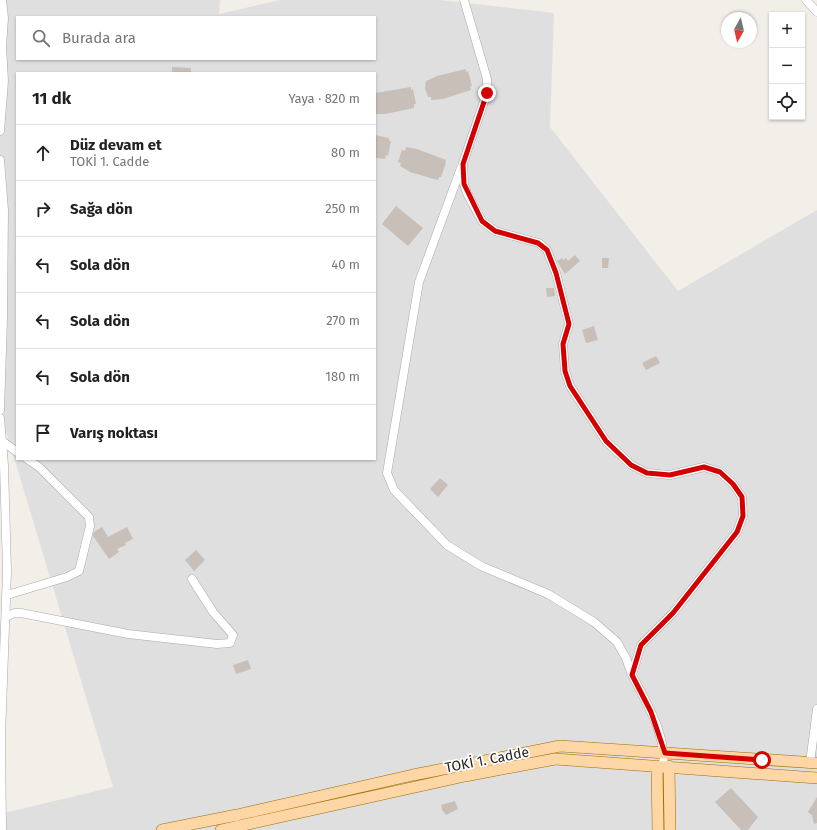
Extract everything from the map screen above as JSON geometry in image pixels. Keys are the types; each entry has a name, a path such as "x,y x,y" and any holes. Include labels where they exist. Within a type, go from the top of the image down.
{"main road":[{"name":"TOKİ 1. Cadde","path":"162,830 237,816 413,775 560,746 813,763"},
{"path":"221,830 240,828 458,778 555,759 817,778"},
{"path":"658,830 663,766"},
{"path":"663,766 670,830"}],"street":[{"path":"0,131 4,81 1,38 4,18 2,0"},
{"path":"464,0 487,79 487,93 463,164 419,282 387,473 394,490 447,545 480,566 548,594 594,622 617,642 651,712 665,753 663,766"},
{"path":"806,0 817,12"},
{"path":"0,160 4,210 4,319 0,410"},
{"path":"463,164 464,184 482,221 495,231 538,243 547,250 556,273 569,324 563,344 565,371 570,386 606,441 631,465 647,473 670,475 704,467 720,472 733,484 742,497 743,516 737,532 673,613 641,645 632,675"},
{"path":"0,418 7,571 1,736 2,830"},
{"path":"2,441 16,451"},
{"path":"6,595 67,577 79,571 90,526 89,517 39,467 28,460"},
{"path":"6,617 14,613 21,613 128,634 217,644 230,643 232,635 231,631 213,612 192,579"},
{"path":"813,763 817,709"}],"shaded area":[{"path":"0,0 220,0 219,14 280,0 440,0 554,13 550,127 678,291 817,210 817,830 0,830 0,814 113,787 0,411"}],"building":[{"path":"172,67 191,68 191,72 172,72"},
{"path":"466,69 466,72 468,71 472,86 470,86 471,90 443,99 431,100 431,97 428,97 425,88 426,81 437,76"},
{"path":"411,87 411,90 413,89 416,104 414,104 414,108 385,114 376,114 376,93"},
{"path":"376,135 389,138 389,141 391,141 388,156 386,155 385,159 376,158"},
{"path":"406,147 417,149 446,160 441,177 439,177 438,180 434,179 410,172 400,166 401,163 398,162 402,150 405,151"},
{"path":"396,206 423,228 408,246 382,224"},
{"path":"575,255 580,261 565,274 557,261 562,258 563,260 566,258 568,261"},
{"path":"602,258 609,258 608,268 602,268"},
{"path":"546,288 554,288 555,296 547,297"},
{"path":"594,326 598,340 586,343 582,330"},
{"path":"656,356 660,363 646,370 642,363"},
{"path":"440,478 448,485 438,497 430,489"},
{"path":"102,527 108,537 127,527 133,539 125,543 126,545 117,549 119,552 109,559 93,536 94,532"},
{"path":"196,550 205,560 194,571 185,560"},
{"path":"248,660 251,669 236,674 233,665"},
{"path":"731,788 758,817 748,830 741,830 715,802"},
{"path":"817,797 817,823 814,824 812,815 808,812"},
{"path":"455,801 458,809 446,815 442,810 441,805"}],"route":[{"path":"487,93 463,164 464,184 482,221 495,231 538,243 547,250 556,273 566,307 569,324 563,344 565,371 570,386 588,411 606,441 631,465 647,473 670,475 704,467 720,472 733,484 742,497 743,516 737,532 673,613 641,645 632,675 651,712 665,753 762,760"}]}
